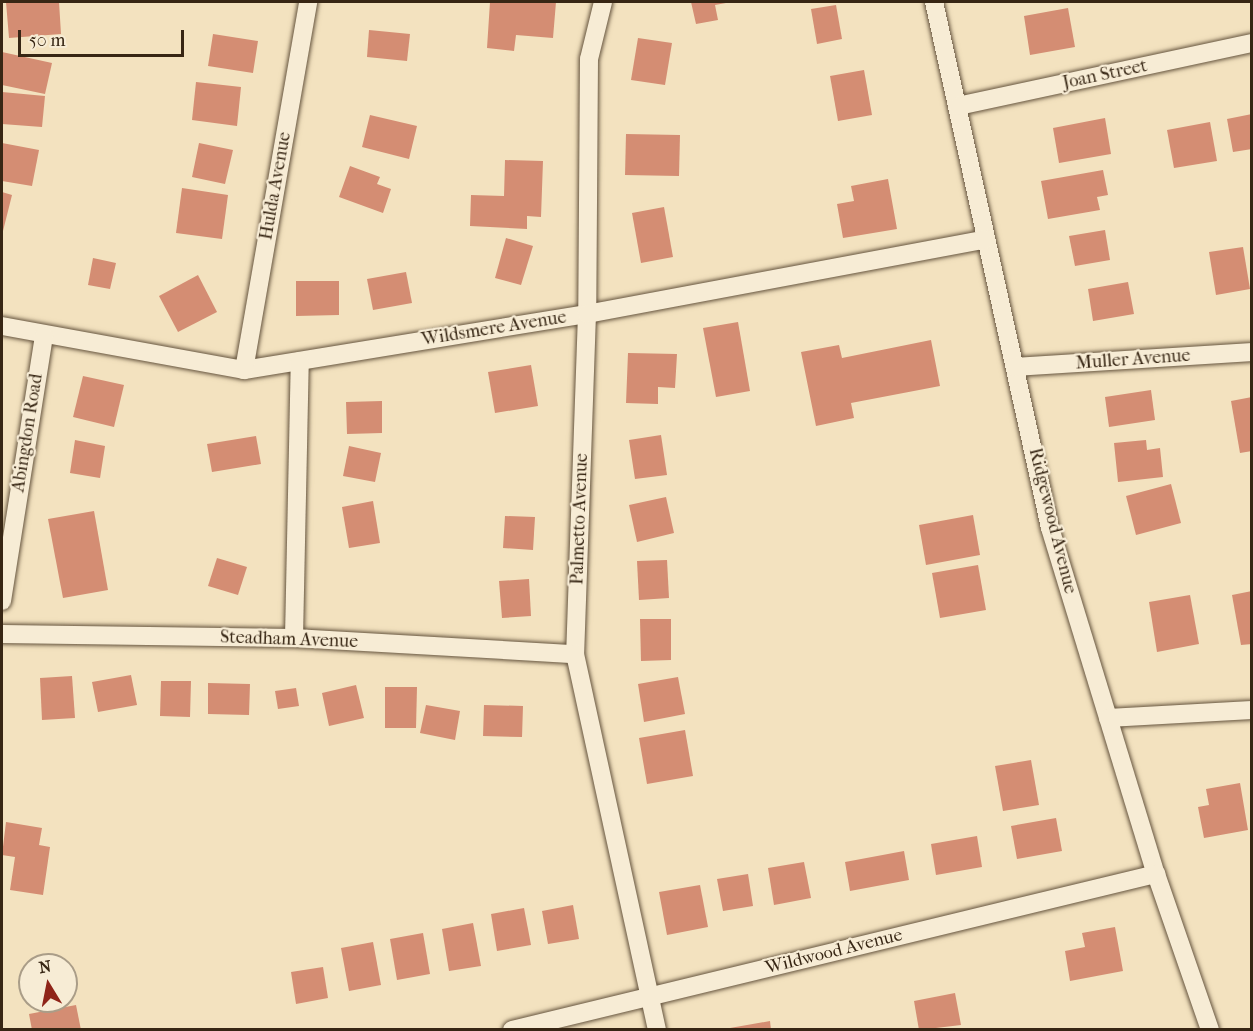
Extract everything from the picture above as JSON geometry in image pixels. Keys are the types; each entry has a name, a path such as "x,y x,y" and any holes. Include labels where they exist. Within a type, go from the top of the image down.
{"street":[{"name":"Hulda Avenue","path":"244,370 308,2"},
{"name":"Palmetto Avenue","path":"603,2 589,59 587,314 575,654 657,1029"},
{"name":"Ridgewood Avenue","path":"934,2 1050,528 1156,874 1210,1029"},
{"name":"Joan Street","path":"958,106 1251,43"},
{"name":"Wildsmere Avenue","path":"2,326 44,336 244,370 587,314 987,239"},
{"name":"Abingdon Road","path":"2,602 44,336"},
{"name":"Muller Avenue","path":"1015,367 1251,352"},
{"path":"294,638 300,361"},
{"name":"Steadham Avenue","path":"2,634 294,638 575,654"},
{"path":"1108,718 1251,710"},
{"name":"Wildwood Avenue","path":"512,1029 650,998 1156,874"}],"building":[{"path":"6,2 59,2 61,34 9,38"},
{"path":"490,2 556,2 553,38 516,35 514,51 487,48"},
{"path":"691,2 726,3 715,5 718,20 696,24"},
{"path":"836,5 842,39 817,44 811,9"},
{"path":"1068,8 1075,47 1030,55 1024,16"},
{"path":"369,30 410,34 407,61 367,57"},
{"path":"213,34 258,41 253,73 208,66"},
{"path":"638,38 672,43 665,85 631,80"},
{"path":"2,52 52,63 45,94 2,85"},
{"path":"864,70 872,115 838,121 830,76"},
{"path":"196,82 241,87 237,126 192,120"},
{"path":"2,92 45,96 42,127 2,124"},
{"path":"1252,114 1252,149 1233,152 1227,119"},
{"path":"370,115 417,126 409,159 362,147"},
{"path":"1105,118 1111,154 1059,163 1053,128"},
{"path":"1210,122 1217,161 1174,168 1167,130"},
{"path":"626,134 680,135 679,176 625,175"},
{"path":"2,143 39,150 32,186 2,181"},
{"path":"199,143 233,150 225,184 192,177"},
{"path":"505,160 543,161 541,217 527,216 527,229 470,226 471,195 504,196"},
{"path":"350,166 380,177 377,184 391,189 383,213 339,197"},
{"path":"1103,170 1108,195 1097,197 1100,210 1048,219 1041,181"},
{"path":"888,179 897,229 843,238 837,204 854,201 851,186"},
{"path":"182,188 228,195 222,239 176,233"},
{"path":"2,192 12,195 2,235"},
{"path":"664,207 673,257 641,263 632,213"},
{"path":"1105,230 1110,260 1075,266 1069,236"},
{"path":"506,238 533,246 521,285 495,278"},
{"path":"1243,247 1250,289 1216,295 1209,252"},
{"path":"93,258 116,263 110,289 88,285"},
{"path":"406,272 412,303 373,310 367,279"},
{"path":"198,275 217,312 178,332 159,296"},
{"path":"296,281 339,281 339,315 296,316"},
{"path":"1128,282 1134,314 1093,321 1088,289"},
{"path":"738,322 750,391 716,397 703,328"},
{"path":"931,340 940,386 851,403 854,418 816,426 801,352 839,345 842,358"},
{"path":"628,353 677,354 675,388 658,387 658,404 626,403"},
{"path":"531,365 538,406 495,413 488,372"},
{"path":"83,376 124,385 114,427 73,417"},
{"path":"1151,390 1155,420 1109,427 1105,397"},
{"path":"1252,397 1252,451 1240,453 1231,401"},
{"path":"382,401 382,433 347,434 346,402"},
{"path":"661,435 667,475 635,479 629,440"},
{"path":"256,436 261,464 212,472 207,444"},
{"path":"75,440 105,446 100,478 70,473"},
{"path":"1146,440 1147,450 1160,448 1163,477 1118,482 1114,443"},
{"path":"349,446 381,453 375,482 343,476"},
{"path":"1171,484 1181,523 1136,535 1126,496"},
{"path":"666,497 674,533 637,542 629,505"},
{"path":"373,501 380,543 349,548 342,507"},
{"path":"94,511 108,590 63,598 48,519"},
{"path":"973,515 980,555 926,565 919,525"},
{"path":"505,516 535,517 533,550 503,548"},
{"path":"217,558 247,567 238,595 208,586"},
{"path":"667,560 669,598 639,600 637,561"},
{"path":"978,565 986,610 940,618 932,573"},
{"path":"529,579 531,616 502,618 499,581"},
{"path":"1252,591 1252,644 1241,645 1232,595"},
{"path":"1190,595 1199,644 1157,652 1149,602"},
{"path":"640,619 671,619 671,660 641,661"},
{"path":"131,675 137,705 98,712 92,682"},
{"path":"72,676 75,718 42,720 40,678"},
{"path":"678,677 685,714 644,722 638,684"},
{"path":"161,681 191,681 190,717 160,716"},
{"path":"208,683 250,684 249,715 208,714"},
{"path":"356,685 364,718 329,726 322,693"},
{"path":"385,687 417,687 416,728 385,728"},
{"path":"296,688 299,706 278,709 275,691"},
{"path":"426,705 460,711 455,740 420,733"},
{"path":"484,705 523,706 522,737 483,736"},
{"path":"685,730 693,776 647,784 639,738"},
{"path":"1031,760 1039,805 1003,811 995,766"},
{"path":"1240,783 1248,830 1204,838 1198,807 1209,805 1206,789"},
{"path":"1056,818 1062,851 1017,859 1011,826"},
{"path":"6,822 42,828 39,845 50,847 43,895 10,890 15,857 2,855"},
{"path":"977,836 982,867 936,875 931,844"},
{"path":"904,851 909,880 850,891 845,862"},
{"path":"804,862 811,898 774,905 768,868"},
{"path":"748,874 753,906 723,911 717,879"},
{"path":"700,885 708,927 667,935 659,892"},
{"path":"573,905 579,939 548,944 542,911"},
{"path":"524,908 531,945 497,951 491,914"},
{"path":"473,923 481,966 449,971 442,929"},
{"path":"1115,927 1123,971 1070,981 1065,951 1085,947 1082,933"},
{"path":"423,933 430,974 397,980 390,939"},
{"path":"373,942 381,985 349,991 341,948"},
{"path":"323,967 328,998 296,1004 291,972"},
{"path":"955,993 961,1025 919,1030 914,1001"},
{"path":"78,1013 81,1030 32,1030 29,1014"},
{"path":"770,1021 771,1030 730,1030 730,1028"}]}
